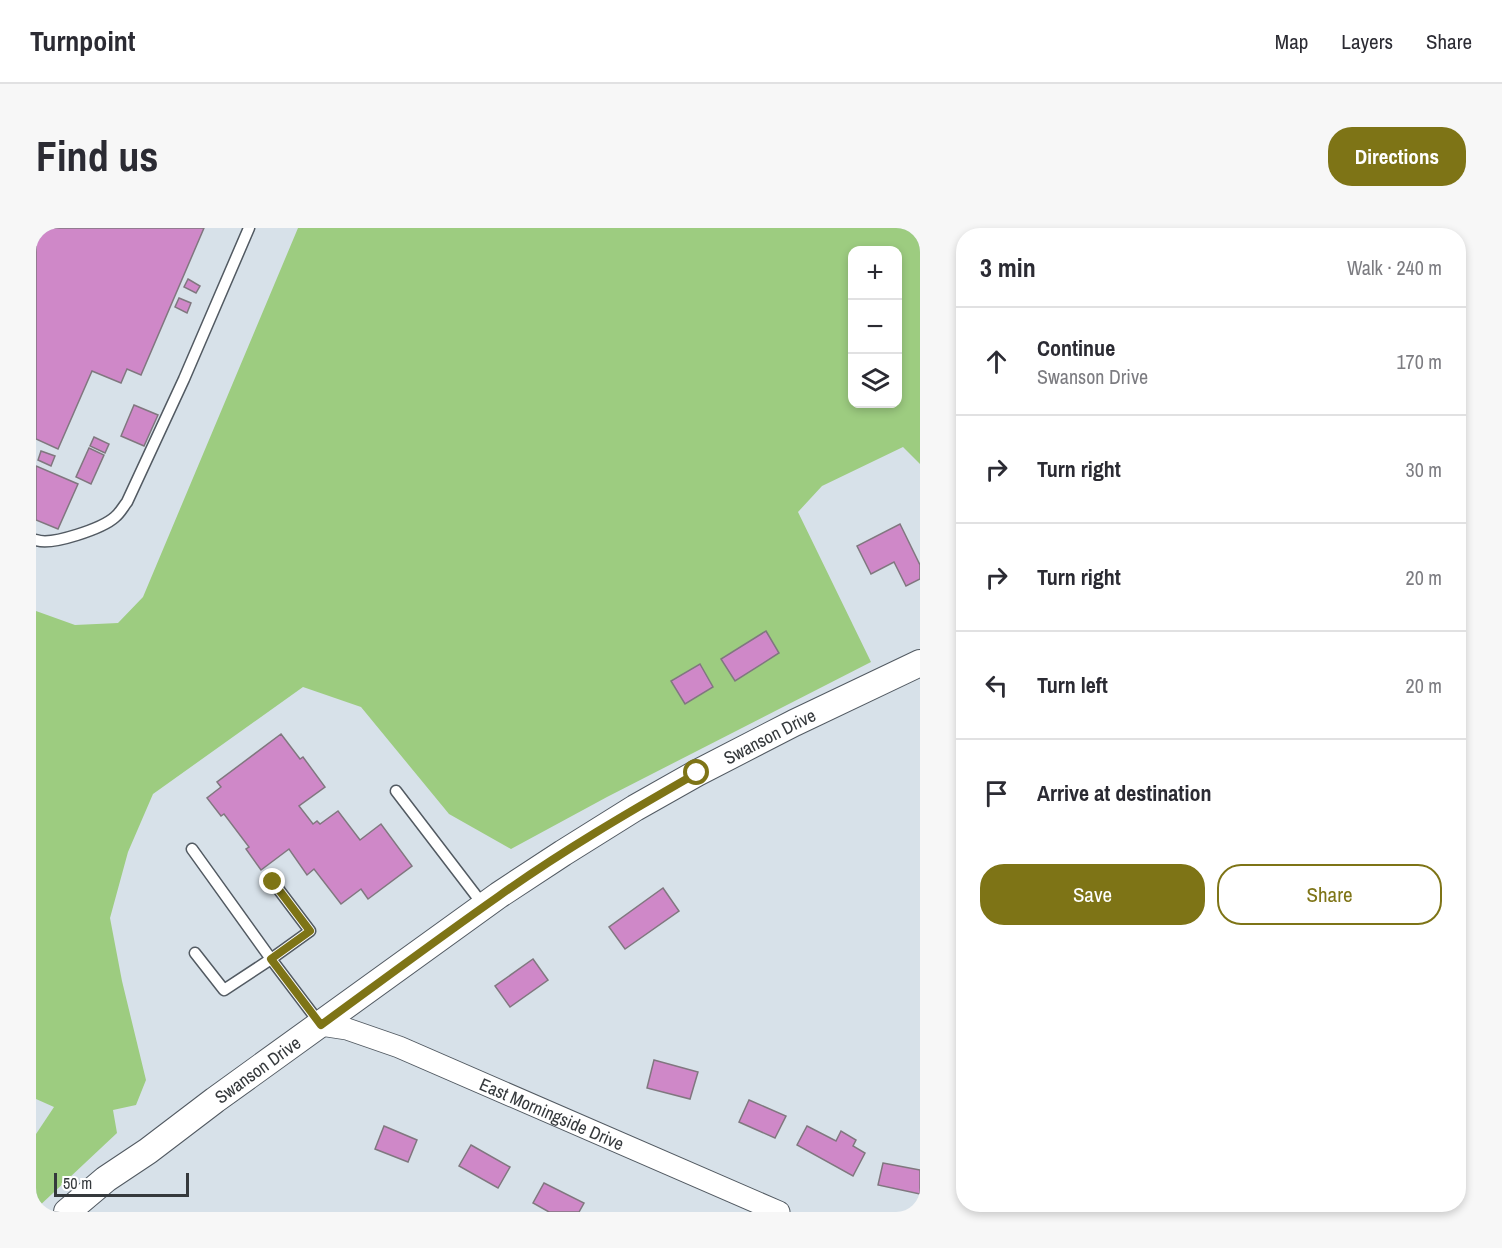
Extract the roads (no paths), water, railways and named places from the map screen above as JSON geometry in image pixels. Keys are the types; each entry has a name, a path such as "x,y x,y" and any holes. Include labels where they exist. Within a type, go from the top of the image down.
{"street":[{"name":"Swanson Drive","path":"67,1212 106,1179 148,1151 215,1100 484,906 563,853 697,773 794,723 920,663"},
{"name":"East Morningside Drive","path":"321,1025 347,1029 399,1047 779,1212"}],"lane":[{"path":"36,540 56,542 103,525 115,517 127,502 184,379 249,228"},
{"path":"396,791 484,906"},
{"path":"192,849 321,1025"},
{"path":"195,953 224,990 310,931 273,882"}]}
